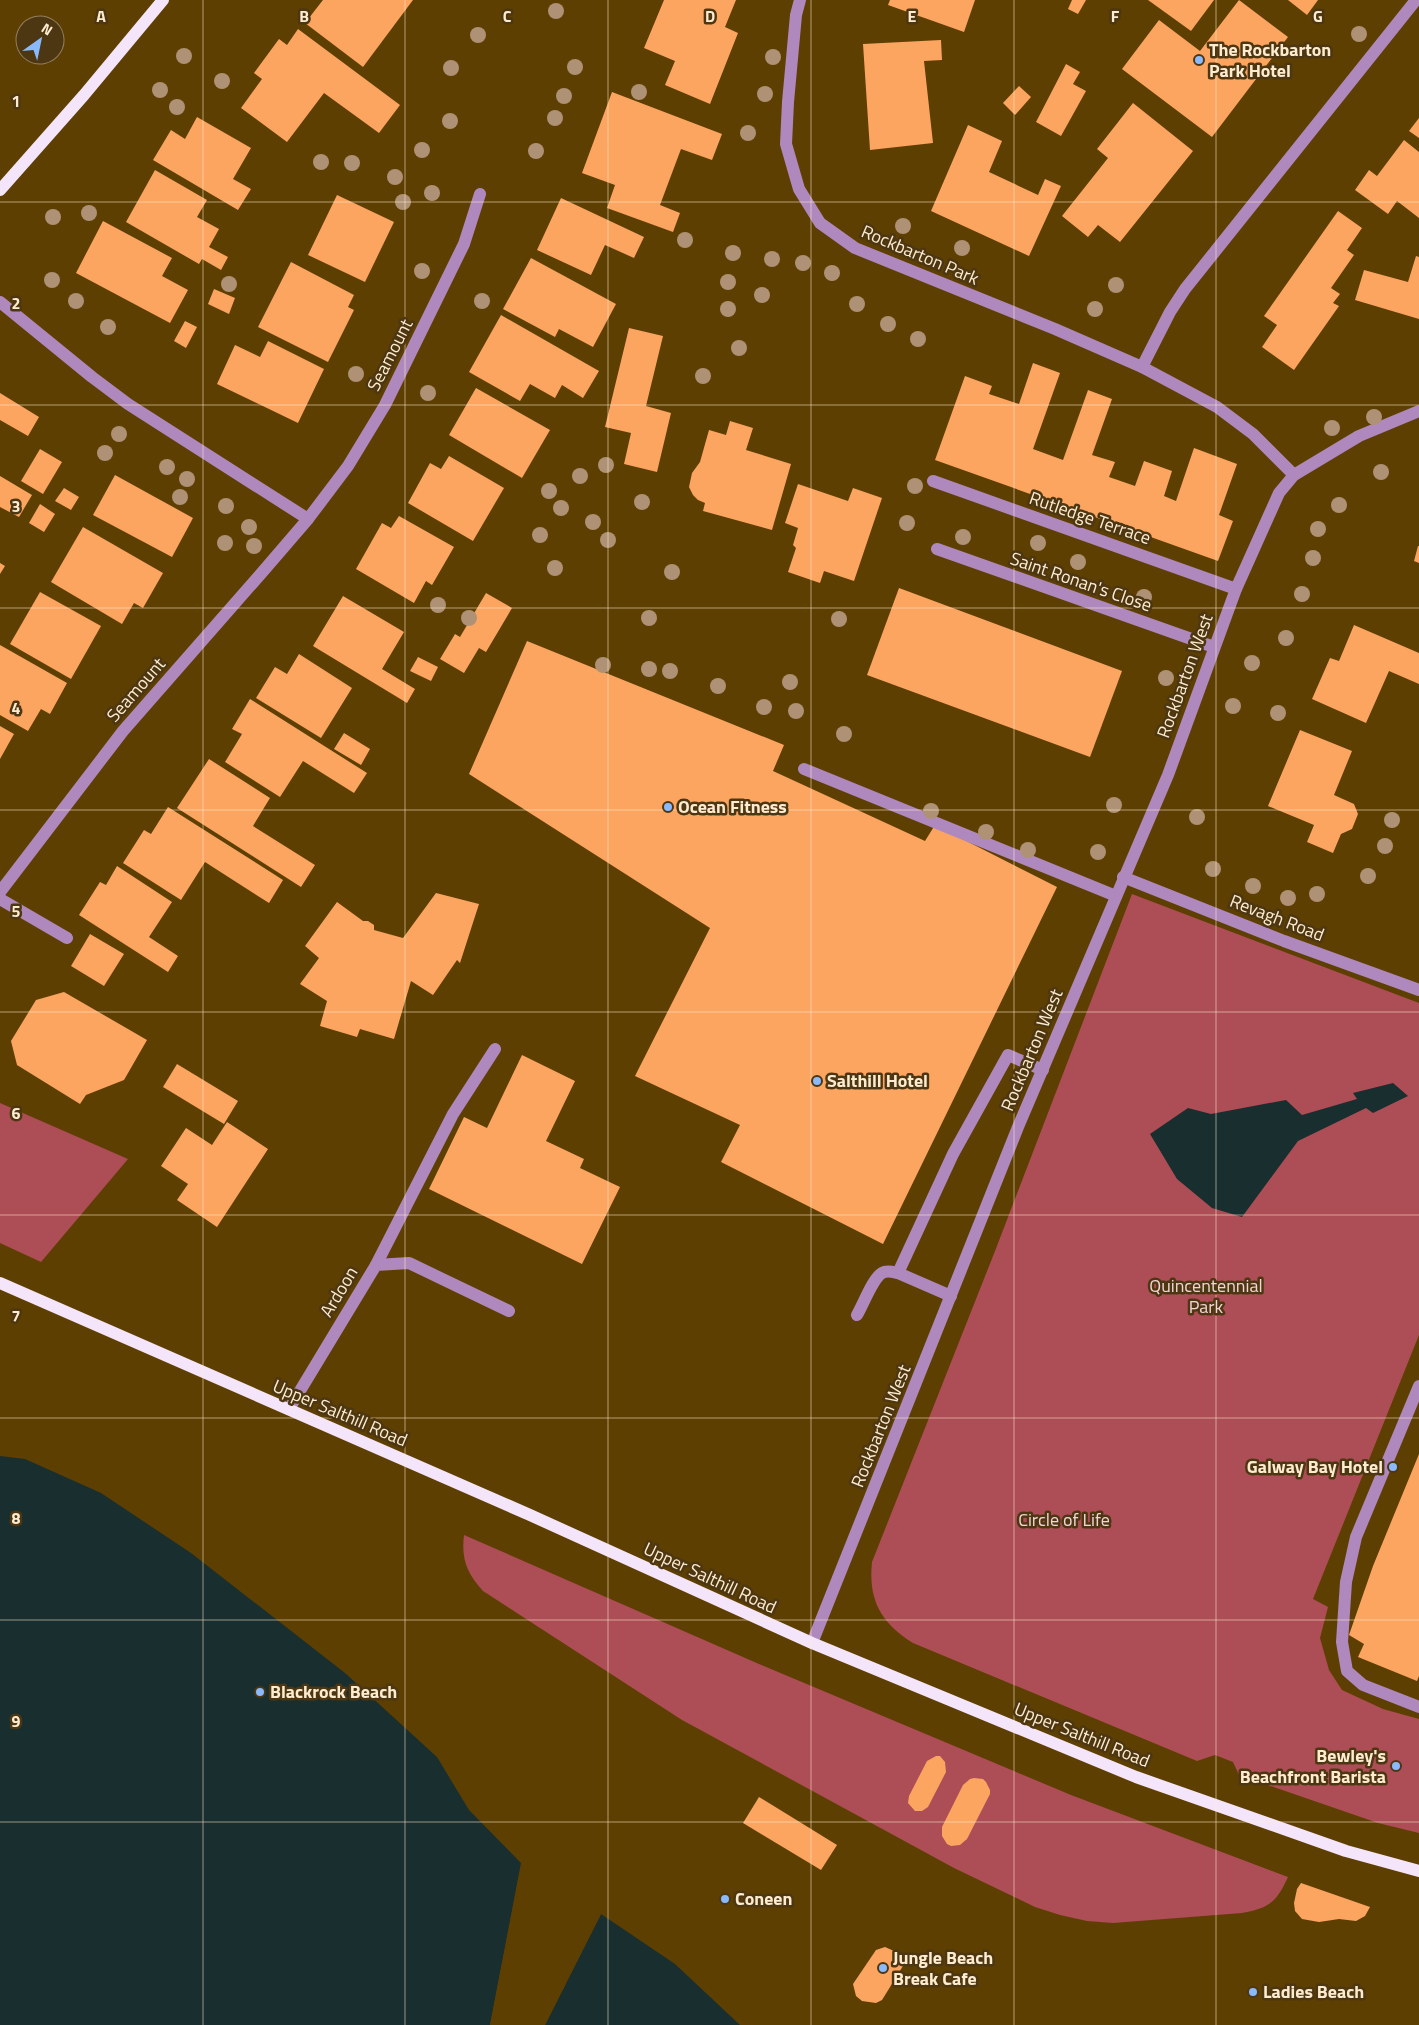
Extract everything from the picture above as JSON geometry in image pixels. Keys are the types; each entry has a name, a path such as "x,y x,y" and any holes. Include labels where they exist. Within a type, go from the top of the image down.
{"main road":[{"path":"0,190 84,95 163,0"},
{"name":"Upper Salthill Road","path":"0,1283 530,1515 812,1643 1136,1777 1346,1851 1419,1871"}],"street":[{"name":"Rockbarton Park","path":"800,0 796,15 786,144 799,190 820,223 855,248 1142,368 1217,407 1253,434 1294,475"},
{"path":"1142,368 1170,312 1185,289 1416,0"},
{"name":"Seamount","path":"0,892 123,731 308,519 348,466 385,405 464,244 480,194"},
{"path":"0,302 128,404 308,519"},
{"path":"1294,475 1359,436 1419,411"},
{"name":"Rockbarton West","path":"812,1643 1043,1070 1168,775 1236,588 1279,493 1294,475"},
{"name":"Rutledge Terrace","path":"933,481 1236,588"},
{"name":"Saint Ronan's Close","path":"937,549 1214,647"},
{"path":"804,769 1116,896"},
{"name":"Revagh Road","path":"1124,877 1284,940 1419,990"},
{"path":"0,899 67,938"},
{"path":"376,1265 453,1114 495,1049"},
{"path":"898,1273 953,1154 1008,1055 1043,1070"},
{"name":"Ardoon","path":"288,1409 376,1265 409,1263 509,1311"},
{"path":"857,1315 877,1278 883,1272 898,1273 951,1296"},
{"path":"1419,1386 1356,1537 1346,1582 1342,1642 1347,1671 1363,1685 1419,1707"}],"green space":[{"name":"Quincentennial Park","path":"1132,894 1419,1003 1419,1335 1313,1599 1328,1607 1320,1638 1329,1670 1342,1690 1383,1709 1419,1719 1419,1833 1378,1823 1239,1775 1233,1762 1215,1755 1197,1761 913,1643 885,1619 875,1599 871,1576 872,1562 995,1251"},
{"path":"0,1103 128,1159 41,1262 0,1243"},
{"path":"464,1535 759,1664 1071,1795 1288,1877 1280,1893 1271,1903 1259,1909 1242,1913 1113,1923 1087,1921 1035,1907 954,1868 682,1720 483,1591 466,1565 463,1551"}],"water":[{"path":"1393,1083 1408,1096 1373,1113 1366,1108 1298,1141 1242,1217 1212,1208 1177,1179 1150,1134 1188,1108 1211,1114 1286,1100 1302,1115 1357,1099 1353,1093"},
{"name":"Blackrock Beach","path":"0,1456 25,1459 101,1493 191,1553 345,1673 437,1757 469,1810 521,1863 490,2025 0,2025"},
{"path":"601,1914 675,1964 740,2025 545,2025"}],"pier":[{"path":"522,1860 523,1864 492,2025 490,2025"},
{"path":"600,1912 602,1912 545,2025 542,2025"}],"building":[{"path":"323,0 413,0 363,67 305,23"},
{"path":"664,0 736,0 725,27 738,33 710,104 665,85 675,61 644,48"},
{"path":"890,0 975,0 964,32 888,5"},
{"path":"1072,0 1086,0 1078,14 1068,9"},
{"path":"1148,0 1214,0 1191,31"},
{"name":"The Rockbarton Park Hotel","path":"1239,0 1288,37 1212,137 1122,69 1159,20 1200,51"},
{"path":"1288,0 1318,0 1307,15"},
{"path":"298,29 400,105 379,133 324,93 287,142 241,108 262,79 254,73 279,39 287,45"},
{"path":"941,40 942,60 924,61 933,143 870,150 863,44"},
{"path":"1066,64 1080,72 1073,84 1086,91 1061,136 1036,122"},
{"path":"1019,86 1031,97 1015,115 1003,103"},
{"path":"612,92 722,134 712,160 681,149 660,205 680,213 673,232 607,208 615,185 582,173"},
{"path":"1133,103 1193,151 1120,242 1098,225 1088,237 1062,216 1108,158 1097,149"},
{"path":"197,117 251,148 233,179 251,189 238,210 153,160 171,130 185,139"},
{"path":"1419,118 1419,138 1409,131"},
{"path":"968,125 1002,141 989,172 1038,195 1045,179 1061,186 1029,256 931,211"},
{"path":"1404,140 1419,152 1419,218 1397,201 1388,214 1355,190 1369,170 1377,176"},
{"path":"155,170 207,200 197,217 219,229 209,247 228,257 221,270 202,259 199,264 126,222"},
{"path":"337,195 394,222 365,282 308,255"},
{"path":"561,198 644,237 634,258 605,245 591,275 537,250"},
{"path":"1338,211 1362,228 1347,250 1354,255 1331,288 1340,294 1333,303 1339,306 1294,370 1262,347 1277,325 1264,316"},
{"path":"103,221 172,258 162,276 188,290 170,323 76,273"},
{"path":"1416,256 1419,257 1419,319 1355,300 1364,270 1408,282"},
{"path":"531,258 616,304 593,347 559,329 555,337 503,309"},
{"path":"291,262 354,295 348,307 354,310 328,362 258,327"},
{"path":"214,289 235,298 229,314 208,304"},
{"path":"501,315 599,371 583,398 562,385 555,398 530,384 520,401 469,372"},
{"path":"185,321 197,327 186,348 174,341"},
{"path":"629,328 663,336 646,406 671,413 657,472 624,464 631,433 605,427"},
{"path":"268,341 324,369 298,423 217,384 235,345 260,357"},
{"path":"1033,363 1060,373 1033,449 1063,460 1088,390 1112,399 1092,455 1115,462 1109,477 1135,486 1144,461 1172,471 1164,496 1176,501 1194,448 1237,464 1219,515 1233,521 1218,561 935,460 965,376 992,386 989,394 1019,404"},
{"path":"476,388 550,430 522,478 449,435"},
{"path":"0,393 39,417 28,436 0,420"},
{"path":"730,421 753,428 746,450 791,464 772,530 703,511 705,503 693,495 689,487 692,473 700,462 709,430 726,435"},
{"path":"40,449 62,462 43,494 21,481"},
{"path":"449,456 504,488 473,541 408,503 430,463 441,469"},
{"path":"115,475 193,518 172,557 93,515"},
{"path":"0,476 32,495 19,517 0,507"},
{"path":"798,484 848,501 853,488 882,498 854,581 824,571 820,583 788,572 796,548 793,545 798,528 785,523"},
{"path":"64,488 79,497 71,510 55,501"},
{"path":"40,504 55,514 44,532 29,523"},
{"path":"399,516 454,547 432,585 426,581 414,603 356,569 382,523 391,528"},
{"path":"83,527 163,573 143,608 134,603 122,624 51,582"},
{"path":"1419,546 1419,563 1414,561"},
{"path":"0,563 5,566 0,574"},
{"path":"899,588 1122,671 1090,757 867,675"},
{"path":"40,592 101,626 71,679 10,644"},
{"path":"486,593 512,608 486,652 479,648 464,673 440,659 455,634 460,637"},
{"path":"343,596 404,632 382,669 415,689 407,703 313,646"},
{"path":"1354,625 1419,653 1419,684 1389,671 1366,723 1312,699 1330,658 1339,661"},
{"path":"527,641 784,745 773,771 925,841 935,825 1057,887 883,1244 721,1162 740,1125 635,1076 710,928 469,774"},
{"path":"0,645 67,683 50,714 41,709 28,731 0,715"},
{"path":"299,654 352,688 321,738 256,698 275,667 287,674"},
{"path":"418,657 438,667 431,681 410,671"},
{"path":"250,699 367,773 354,793 303,761 280,797 225,762 242,734 232,729"},
{"path":"0,726 14,734 0,759"},
{"path":"1300,730 1352,751 1334,795 1354,804 1358,814 1352,829 1341,834 1333,853 1307,842 1314,825 1268,806"},
{"path":"344,733 370,749 361,765 334,749"},
{"path":"209,759 270,798 253,826 315,865 301,887 177,808"},
{"path":"168,807 283,880 269,903 205,862 181,900 123,863 144,830 151,834"},
{"path":"117,866 172,902 149,937 178,956 168,972 79,915 100,882 106,885"},
{"path":"436,893 479,904 460,963 457,960 433,995 411,981 394,1039 360,1029 357,1037 320,1026 327,1001 300,984 319,958 305,946 337,902 363,921 368,921 374,925 374,930 403,938"},
{"path":"90,934 124,954 104,986 71,966"},
{"path":"64,992 147,1040 124,1080 86,1095 80,1104 17,1065 11,1041 36,1000"},
{"path":"522,1055 575,1081 546,1141 584,1159 580,1168 620,1187 582,1264 429,1189 464,1117 487,1128"},
{"path":"177,1064 238,1101 224,1124 163,1087"},
{"path":"227,1122 268,1149 217,1227 177,1200 188,1184 161,1166 186,1128 212,1145"},
{"path":"1419,1454 1419,1676 1417,1681 1358,1657 1364,1644 1349,1635 1373,1566"},
{"path":"940,1756 945,1762 946,1772 928,1807 922,1811 915,1811 908,1803 909,1796 927,1761"},
{"path":"974,1778 983,1779 986,1782 990,1794 967,1839 960,1845 951,1846 947,1844 942,1836 942,1827 963,1785"},
{"path":"759,1797 837,1845 821,1870 743,1823"},
{"path":"1301,1883 1370,1907 1365,1916 1356,1921 1339,1919 1319,1922 1302,1919 1295,1911 1294,1903 1297,1889"},
{"path":"885,1947 894,1951 901,1958 903,1966 882,2000 876,2003 862,2001 856,1996 853,1984 876,1950"}],"place":[{"name":"The Rockbarton Park Hotel","path":"1199,60"},
{"name":"Ocean Fitness","path":"668,807"},
{"name":"Salthill Hotel","path":"817,1081"},
{"name":"Galway Bay Hotel","path":"1393,1467"},
{"name":"Blackrock Beach","path":"260,1692"},
{"name":"Bewley's Beachfront Barista","path":"1396,1766"},
{"name":"Coneen","path":"725,1899"},
{"name":"Jungle Beach Break Cafe","path":"883,1968"},
{"name":"Ladies Beach","path":"1253,1992"}],"park label":[{"name":"Circle of Life","path":"1064,1520"}]}
